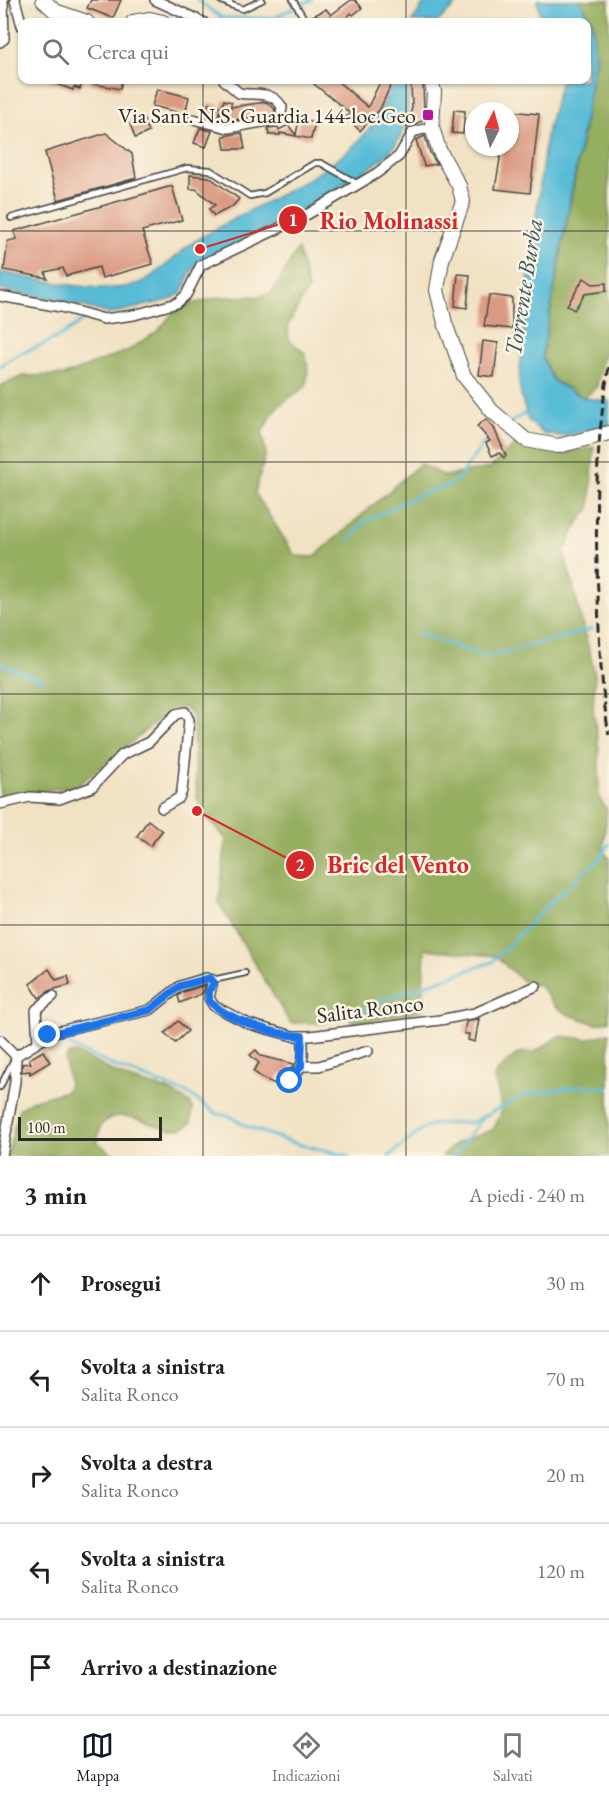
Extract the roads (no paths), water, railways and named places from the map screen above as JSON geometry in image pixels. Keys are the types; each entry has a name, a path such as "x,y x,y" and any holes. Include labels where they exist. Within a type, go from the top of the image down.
{"main road":[{"path":"43,0 55,11 75,18"},
{"path":"432,84 434,92 432,127 439,150 459,186 463,201 442,260 437,290 445,323 464,376 492,411 526,440 558,446 609,433"}],"street":[{"path":"0,42 4,39 5,30 3,0"},
{"path":"15,0 20,18"},
{"path":"156,0 194,18"},
{"path":"193,119 228,128 280,119 282,107 276,99 266,94 239,93 229,84"},
{"path":"0,296 61,307 104,319 134,315 177,303 186,295 201,265 303,216 399,156 413,132 432,127"},
{"path":"0,804 30,796 59,799 92,787 122,755 149,741 176,714 185,712 189,720 182,791 179,798 162,808"},
{"path":"16,1056 56,1032 150,1010 180,986 206,978 213,980"},
{"name":"Salita Ronco","path":"213,980 208,998 214,1006 249,1024 293,1036 340,1034 475,1013 536,986"},
{"path":"38,1042 36,1010 53,996"},
{"path":"284,1083 297,1075 301,1066 302,1036"},
{"path":"0,1040 16,1056 15,1082 2,1156"},
{"path":"301,1066 319,1066 368,1051"}],"lane":[{"path":"220,0 243,9 262,0"},
{"path":"294,1 303,18"},
{"path":"11,218 188,168 210,170 243,193 256,196 309,165 321,163 356,182"},
{"path":"213,980 245,973"},
{"path":"0,1087 16,1056"}],"water":[{"path":"429,0 461,0 441,18 415,18"},
{"path":"537,0 580,0 590,18 541,18"},
{"path":"591,19 595,62 542,357 553,381 584,398 609,401 609,426 562,436 544,434 528,420 519,380 525,309 546,136 560,84 591,84"},
{"path":"393,84 410,84 405,124 398,140 387,154 309,206 199,262 190,273 182,293 169,300 110,314 60,300 0,290 0,272 85,287 118,288 140,283 194,242 288,191 334,162 354,146 370,128"}],"waterway":[{"name":"Torrente Burba","path":"197,0 222,18 273,18 311,0"},
{"path":"0,367 19,354 62,335 88,316"},
{"path":"511,422 529,411"},
{"path":"350,540 364,522 423,493 449,486 458,479 488,437"},
{"path":"417,633 486,657 592,629"},
{"path":"0,663 43,681"},
{"path":"353,1019 382,1000 492,962 554,899 600,858 609,844"},
{"path":"64,1043 111,1065 189,1094 217,1114 230,1116 246,1126 293,1143 348,1156"},
{"path":"389,1156 424,1128 435,1124 473,1122 524,1095 580,1086 609,1088"},
{"path":"454,1156 481,1119"}],"railway":[{"path":"609,367 601,423 596,509 600,647 609,735"}],"place":[{"name":"Via Sant. N.S. Guardia 144-loc.Geo","path":"428,115"},
{"name":"Rio Molinassi","path":"200,249"},
{"name":"Bric del Vento","path":"197,811"}]}
